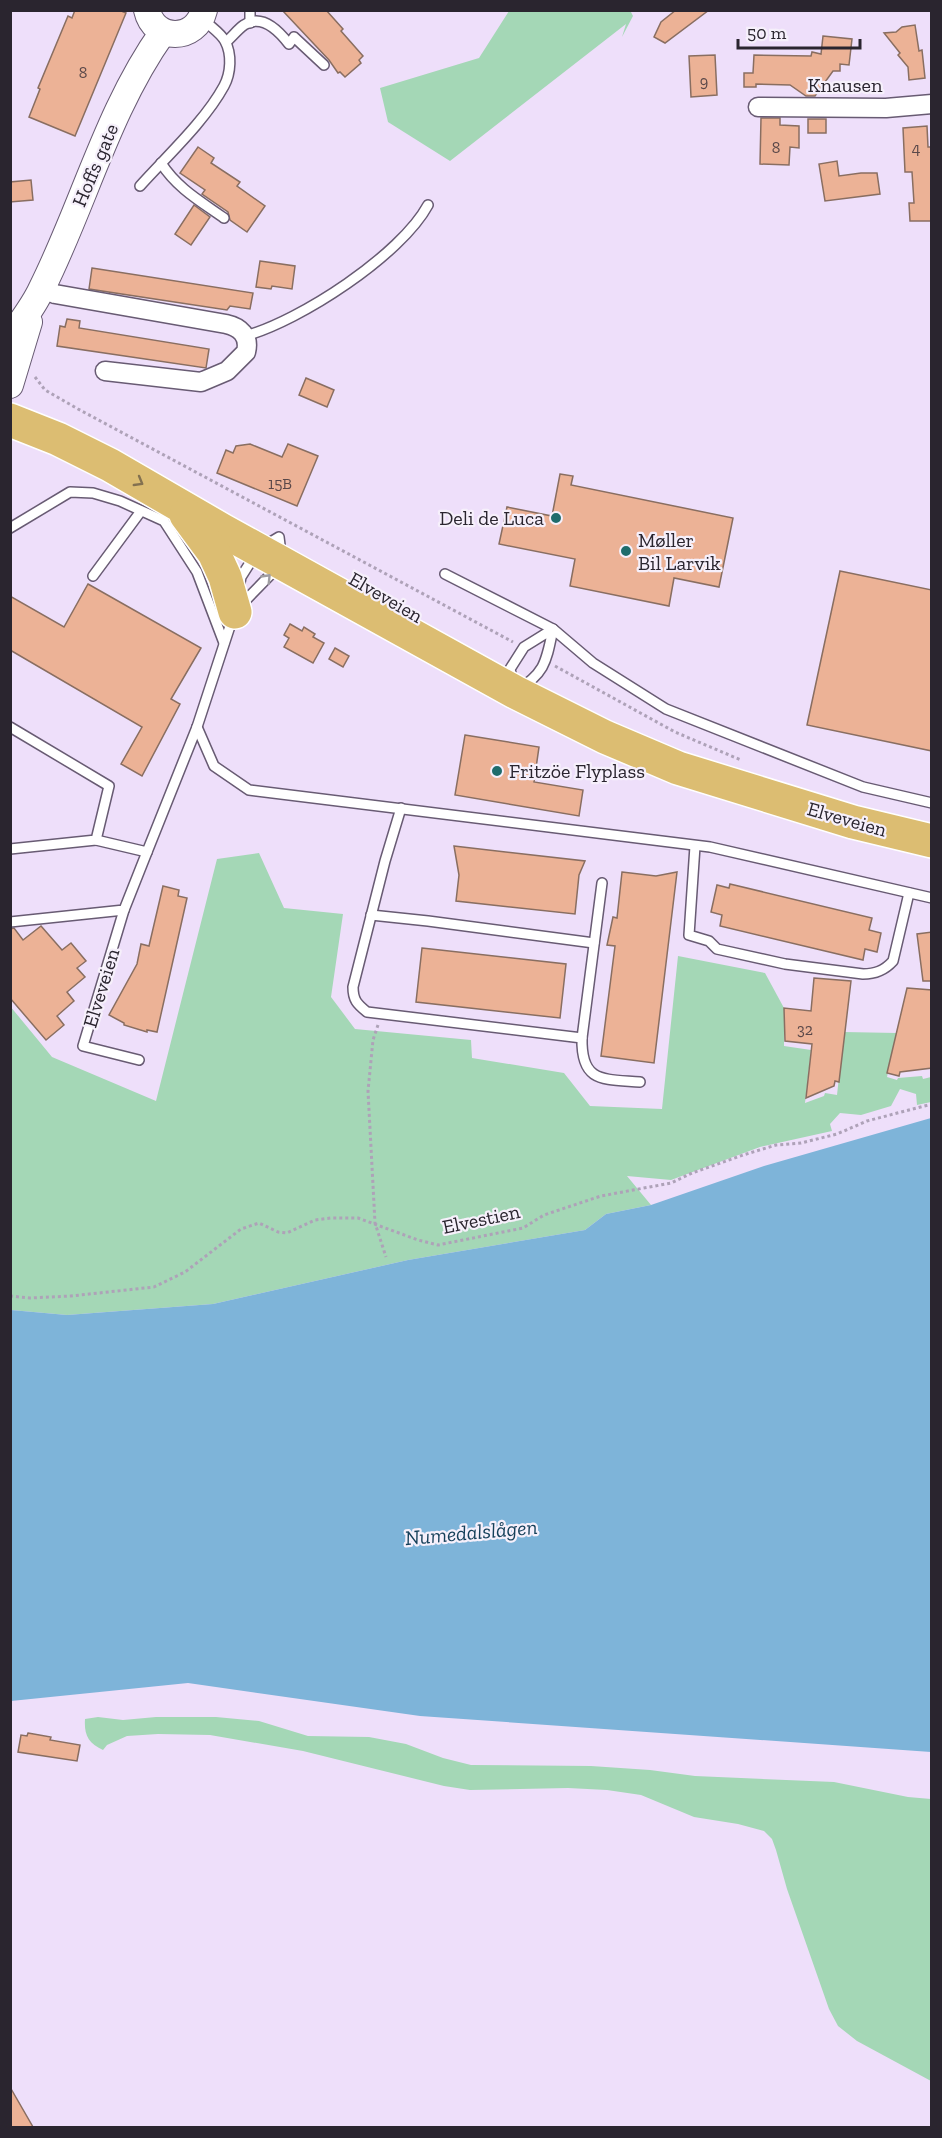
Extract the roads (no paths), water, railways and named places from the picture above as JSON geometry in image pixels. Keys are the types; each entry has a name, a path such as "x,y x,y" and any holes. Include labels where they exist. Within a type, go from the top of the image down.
{"highway":[{"name":"Elveveien","path":"10,398 70,422 132,453 273,549"},
{"name":"Elveveien","path":"10,420 58,439 110,465 178,504 526,670 605,736 678,768 757,779 853,822 932,841"},
{"path":"178,504 214,553 225,577 235,612"}],"main road":[{"path":"147,10 154,26 163,32 174,34 185,33 195,27 203,14"},
{"name":"Hoffs gate","path":"10,385 38,296 120,106 149,51 163,32"},
{"name":"Hoffs gate","path":"10,339 38,296"}],"street":[{"name":"Knausen","path":"758,107 886,108 932,104"},
{"path":"38,296 55,294 226,324 237,327 245,336 246,352 217,377 201,382 105,371"}],"lane":[{"path":"250,10 250,23"},
{"path":"140,186 199,121 225,85 230,68 226,42 203,14"},
{"path":"226,42 243,26 262,22 273,27 289,44 294,37 324,65"},
{"path":"161,163 170,178 183,190 224,218"},
{"path":"245,336 261,332 295,316 346,284 401,241 421,218 428,205"},
{"path":"10,528 70,492 93,493 120,501 164,521 197,572 225,643"},
{"path":"93,576 141,511"},
{"path":"235,612 273,549"},
{"name":"Elveveien","path":"139,1060 84,1046 124,910 196,728 235,612 242,577 273,549"},
{"path":"445,574 553,629 593,663 666,709 863,787 932,803"},
{"path":"526,670 553,629"},
{"path":"526,670 553,629"},
{"path":"10,727 109,786 96,840"},
{"path":"196,728 214,766 249,790 731,851 932,898"},
{"path":"401,808 352,987 357,1005 367,1012 382,1015 582,1038"},
{"path":"10,849 96,840 147,852"},
{"path":"695,846 689,935 709,941 717,949 773,962 862,974 875,974 887,968 893,961 909,893"},
{"path":"602,884 582,1038 582,1056 584,1065 595,1075 607,1079 640,1082"},
{"path":"10,922 124,910"},
{"path":"371,915 594,943"}],"water":[{"name":"Numedalslågen","path":"931,1118 931,1752 420,1716 188,1683 11,1701 11,1310 67,1315 213,1304 408,1260 585,1230 606,1214 651,1205 764,1166"}],"place":[{"name":"Deli de Luca","path":"556,518"},
{"name":"Møller Bil Larvik","path":"626,551"},
{"name":"Fritzöe Flyplass","path":"497,771"}]}
